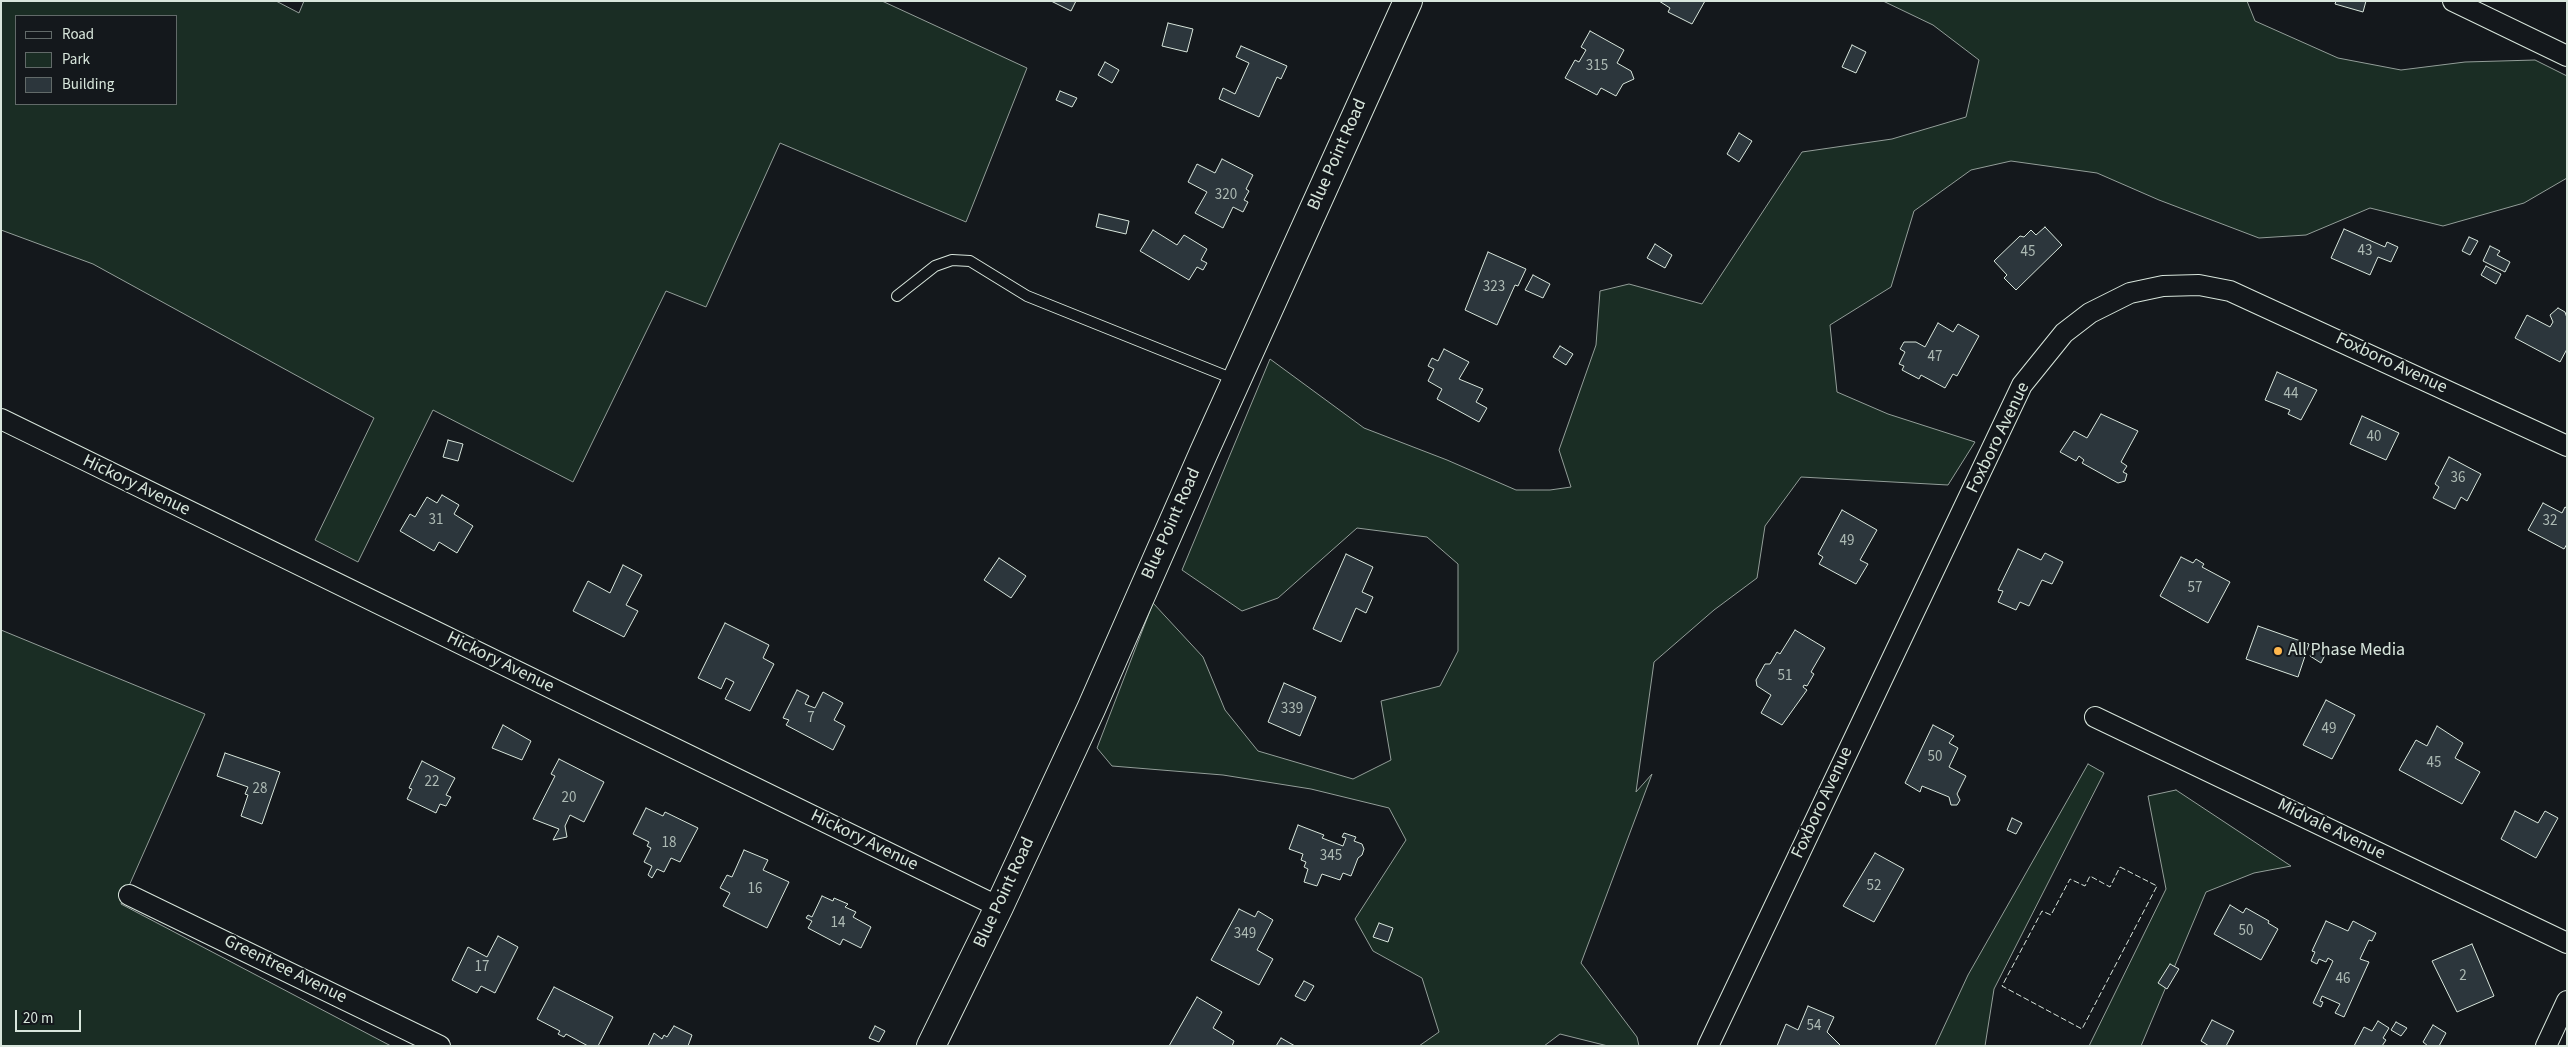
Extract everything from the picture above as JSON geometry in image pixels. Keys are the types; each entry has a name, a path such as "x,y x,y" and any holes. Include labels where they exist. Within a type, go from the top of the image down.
{"street":[{"name":"Blue Point Road","path":"932,1046 1091,709 1236,380 1408,1"},
{"path":"2453,1 2567,56"},
{"name":"Foxboro Avenue","path":"1708,1046 2022,386 2064,333 2090,313 2130,293 2163,286 2199,285 2230,291 2567,446"},
{"name":"Hickory Avenue","path":"1,419 999,907"},
{"name":"Midvale Avenue","path":"2095,718 2567,943"},
{"name":"Greentree Avenue","path":"129,895 440,1046"},
{"path":"2546,1046 2567,1001"}],"lane":[{"path":"896,296 935,266 952,260 970,261 1027,296 1236,380"}],"green space":[{"path":"1,1 276,1 299,13 304,1 882,1 1027,68 966,222 780,143 706,307 666,291 573,482 433,410 358,562 315,540 374,418 93,264 1,230"},
{"path":"1883,1 2247,1 2255,21 2338,58 2401,70 2465,62 2535,60 2567,76 2567,178 2524,203 2443,226 2370,208 2306,235 2259,238 2159,200 2097,173 2011,161 1971,170 1914,211 1891,287 1830,325 1837,392 1888,414 1975,442 1948,485 1801,477 1765,526 1757,578 1714,610 1654,662 1636,792 1652,774 1581,963 1637,1037 1639,1046 1608,1046 1560,1034 1544,1046 1419,1046 1439,1032 1422,978 1373,951 1355,919 1406,840 1389,808 1311,789 1223,775 1112,766 1097,748 1153,603 1203,657 1225,710 1258,751 1353,779 1391,760 1381,701 1440,686 1458,651 1458,564 1427,537 1357,528 1278,598 1242,611 1182,570 1270,359 1364,428 1447,460 1516,490 1550,490 1571,487 1559,450 1596,345 1600,291 1629,284 1702,304 1802,152 1892,139 1966,117 1979,60 1933,25"},
{"path":"1,630 205,714 121,904 391,1046 1,1046"},
{"path":"2088,764 2104,773 1994,989 1985,1046 1935,1046 1968,975"},
{"path":"2176,790 2291,866 2254,873 2206,892 2141,1046 2089,1046 2166,889 2148,796"}],"building":[{"path":"1051,1 1076,1 1071,11"},
{"path":"1659,1 1705,1 1692,24 1668,12 1670,8"},
{"path":"2336,1 2366,1 2363,12 2335,4"},
{"path":"1168,23 1193,29 1187,52 1162,46"},
{"path":"1590,31 1624,50 1617,63 1631,71 1634,79 1623,84 1616,96 1601,88 1597,95 1565,78 1575,60 1579,62 1586,50 1581,47"},
{"path":"1852,45 1866,52 1856,73 1842,67"},
{"path":"1241,46 1287,66 1281,79 1277,77 1259,117 1219,99 1223,88 1235,94 1249,63 1236,57"},
{"path":"1105,62 1119,70 1112,83 1098,75"},
{"path":"1060,91 1077,98 1072,107 1056,100"},
{"path":"1739,133 1752,141 1739,162 1727,154"},
{"path":"1222,159 1253,175 1246,189 1249,191 1244,200 1248,202 1243,212 1233,207 1223,228 1195,213 1207,192 1188,182 1197,164 1215,173"},
{"path":"1099,214 1129,221 1126,234 1096,227"},
{"path":"2045,227 2062,245 2016,290 2004,278 2007,275 1994,261 2020,236 2024,237 2031,230 2036,235"},
{"path":"2344,229 2385,247 2387,242 2398,247 2391,262 2378,257 2370,275 2331,258"},
{"path":"1153,230 1177,245 1184,235 1207,249 1201,260 1207,263 1203,270 1197,267 1189,280 1140,251"},
{"path":"2469,237 2478,241 2470,255 2462,251"},
{"path":"1655,244 1672,255 1665,268 1647,258"},
{"path":"2490,246 2500,251 2497,255 2510,262 2505,272 2483,261"},
{"path":"1488,252 1526,269 1518,286 1515,285 1497,325 1465,310"},
{"path":"2486,266 2501,274 2496,284 2481,275"},
{"path":"1533,275 1550,284 1543,298 1525,290"},
{"path":"2558,308 2565,312 2567,318 2567,349 2560,362 2515,338 2527,315 2550,327 2553,322 2550,315"},
{"path":"1938,323 1953,332 1958,324 1979,336 1957,376 1953,374 1945,388 1921,375 1919,379 1902,370 1904,366 1899,364 1905,352 1900,349 1904,342 1916,342 1925,347"},
{"path":"1560,346 1573,354 1566,365 1553,357"},
{"path":"1444,349 1469,362 1459,379 1483,389 1476,402 1487,408 1479,422 1437,399 1442,389 1428,381 1434,369 1428,366 1432,358 1438,361"},
{"path":"2277,372 2317,390 2301,420 2288,414 2290,410 2265,400"},
{"path":"2101,414 2138,431 2121,462 2127,466 2123,472 2127,474 2125,481 2118,483 2082,463 2084,460 2079,456 2076,461 2060,452 2074,431 2087,438"},
{"path":"2362,416 2399,433 2386,460 2350,444"},
{"path":"448,440 463,444 458,461 443,457"},
{"path":"2449,457 2481,474 2467,501 2461,497 2455,509 2433,498 2439,487 2435,484"},
{"path":"442,495 459,505 454,514 473,526 457,553 439,542 434,551 400,531 410,514 415,517 427,497 437,503"},
{"path":"2543,503 2562,513 2565,507 2567,508 2567,544 2564,549 2528,530"},
{"path":"1842,510 1877,530 1860,560 1868,564 1856,584 1819,564 1823,557 1818,554"},
{"path":"2018,549 2041,560 2045,553 2063,562 2052,584 2042,580 2029,606 2020,602 2016,610 1998,602 2003,591 1998,590"},
{"path":"1346,554 1373,567 1362,592 1373,597 1366,613 1356,608 1341,642 1313,629"},
{"path":"2181,557 2193,563 2196,559 2204,564 2202,567 2230,582 2208,623 2160,596"},
{"path":"999,558 1026,576 1011,598 984,580"},
{"path":"623,565 642,575 626,605 638,611 624,637 573,611 588,581 610,593"},
{"path":"725,623 769,645 763,658 774,664 750,711 725,699 734,682 726,678 721,689 698,678"},
{"name":"All Phase Media","path":"2258,626 2309,644 2298,677 2246,659"},
{"path":"1795,630 1825,648 1811,672 1814,674 1807,686 1804,685 1803,687 1807,690 1782,725 1761,713 1771,695 1757,686 1756,680 1765,664 1770,664 1777,652 1780,654"},
{"path":"2316,645 2327,651 2321,663 2310,656"},
{"path":"1284,683 1316,697 1300,736 1268,722"},
{"path":"797,690 809,696 805,704 815,708 823,692 843,703 834,720 845,726 833,750 786,725 789,720 783,718"},
{"path":"2326,700 2355,715 2332,759 2303,745"},
{"path":"503,725 531,741 522,760 492,748"},
{"path":"1933,725 1954,736 1949,743 1958,748 1949,767 1966,776 1957,794 1960,800 1957,805 1951,805 1949,797 1922,786 1920,792 1905,783"},
{"path":"2437,726 2463,743 2455,758 2480,772 2462,804 2399,770 2416,740 2427,746"},
{"path":"225,753 280,772 262,824 241,816 248,795 245,794 248,787 217,776"},
{"path":"559,759 604,782 584,822 570,815 565,826 567,837 553,840 559,829 533,819 555,776 551,774"},
{"path":"422,761 455,778 446,795 451,797 446,806 440,804 436,813 407,799 412,789 409,788"},
{"path":"646,808 663,816 665,812 698,828 680,862 671,858 664,872 657,869 652,878 648,875 652,866 644,862 651,848 647,846 649,842 633,834"},
{"path":"2515,811 2538,823 2545,811 2558,818 2536,858 2501,839"},
{"path":"2012,818 2022,823 2016,834 2007,830"},
{"path":"1298,825 1324,835 1322,838 1343,846 1346,838 1342,837 1344,833 1356,837 1354,841 1362,844 1364,849 1362,855 1358,858 1351,876 1343,873 1340,880 1322,874 1317,886 1304,882 1308,869 1304,867 1306,862 1301,860 1303,854 1289,849"},
{"path":"744,850 768,860 763,870 789,882 767,928 723,906 730,893 720,888 727,875 732,877"},
{"path":"1875,853 1904,869 1874,922 1843,906"},
{"path":"822,896 833,901 834,898 848,904 845,907 856,912 853,917 871,927 861,948 843,939 840,945 808,928 812,921 806,918 808,915 812,917"},
{"path":"2230,905 2243,913 2246,908 2269,921 2268,923 2278,929 2261,960 2214,934"},
{"path":"1239,909 1255,917 1258,911 1273,920 1257,950 1273,959 1259,985 1211,960"},
{"path":"2326,921 2348,931 2353,921 2376,933 2372,941 2369,940 2360,959 2369,962 2344,1017 2335,1013 2340,1004 2322,996 2320,1001 2323,1002 2321,1007 2313,1003 2333,961 2328,958 2326,962 2319,959 2317,964 2311,961 2315,952 2312,951"},
{"path":"1379,923 1393,928 1388,942 1373,937"},
{"path":"498,936 518,947 495,993 481,986 477,993 452,980 468,947 487,957"},
{"path":"2472,944 2494,996 2457,1012 2432,961"},
{"path":"2170,964 2179,969 2167,989 2158,983"},
{"path":"1304,981 1314,986 1305,1001 1295,996"},
{"path":"554,987 613,1017 598,1046 588,1046 566,1034 564,1037 558,1034 560,1031 537,1019"},
{"path":"1197,997 1222,1012 1213,1028 1234,1041 1232,1046 1169,1046"},
{"path":"1808,1006 1834,1017 1827,1032 1841,1046 1777,1046 1786,1024 1798,1030"},
{"path":"2212,1020 2234,1031 2226,1046 2209,1046 2201,1041"},
{"path":"2378,1021 2389,1028 2383,1038 2386,1040 2382,1046 2354,1046 2364,1027 2372,1031"},
{"path":"2396,1022 2407,1028 2401,1036 2391,1030"},
{"path":"2433,1025 2446,1033 2439,1046 2428,1046 2423,1042"},
{"path":"674,1026 692,1035 688,1046 648,1046 654,1033 662,1039 664,1035 667,1037"},
{"path":"875,1026 885,1031 879,1042 869,1038"},
{"path":"1281,1038 1295,1046 1276,1046"}],"fence":[{"path":"2120,867 2157,886 2082,1029 2002,986 2042,911 2051,915 2070,879 2085,886 2090,876 2110,887 2120,867"}],"place":[{"name":"All Phase Media","path":"2278,651"}]}
